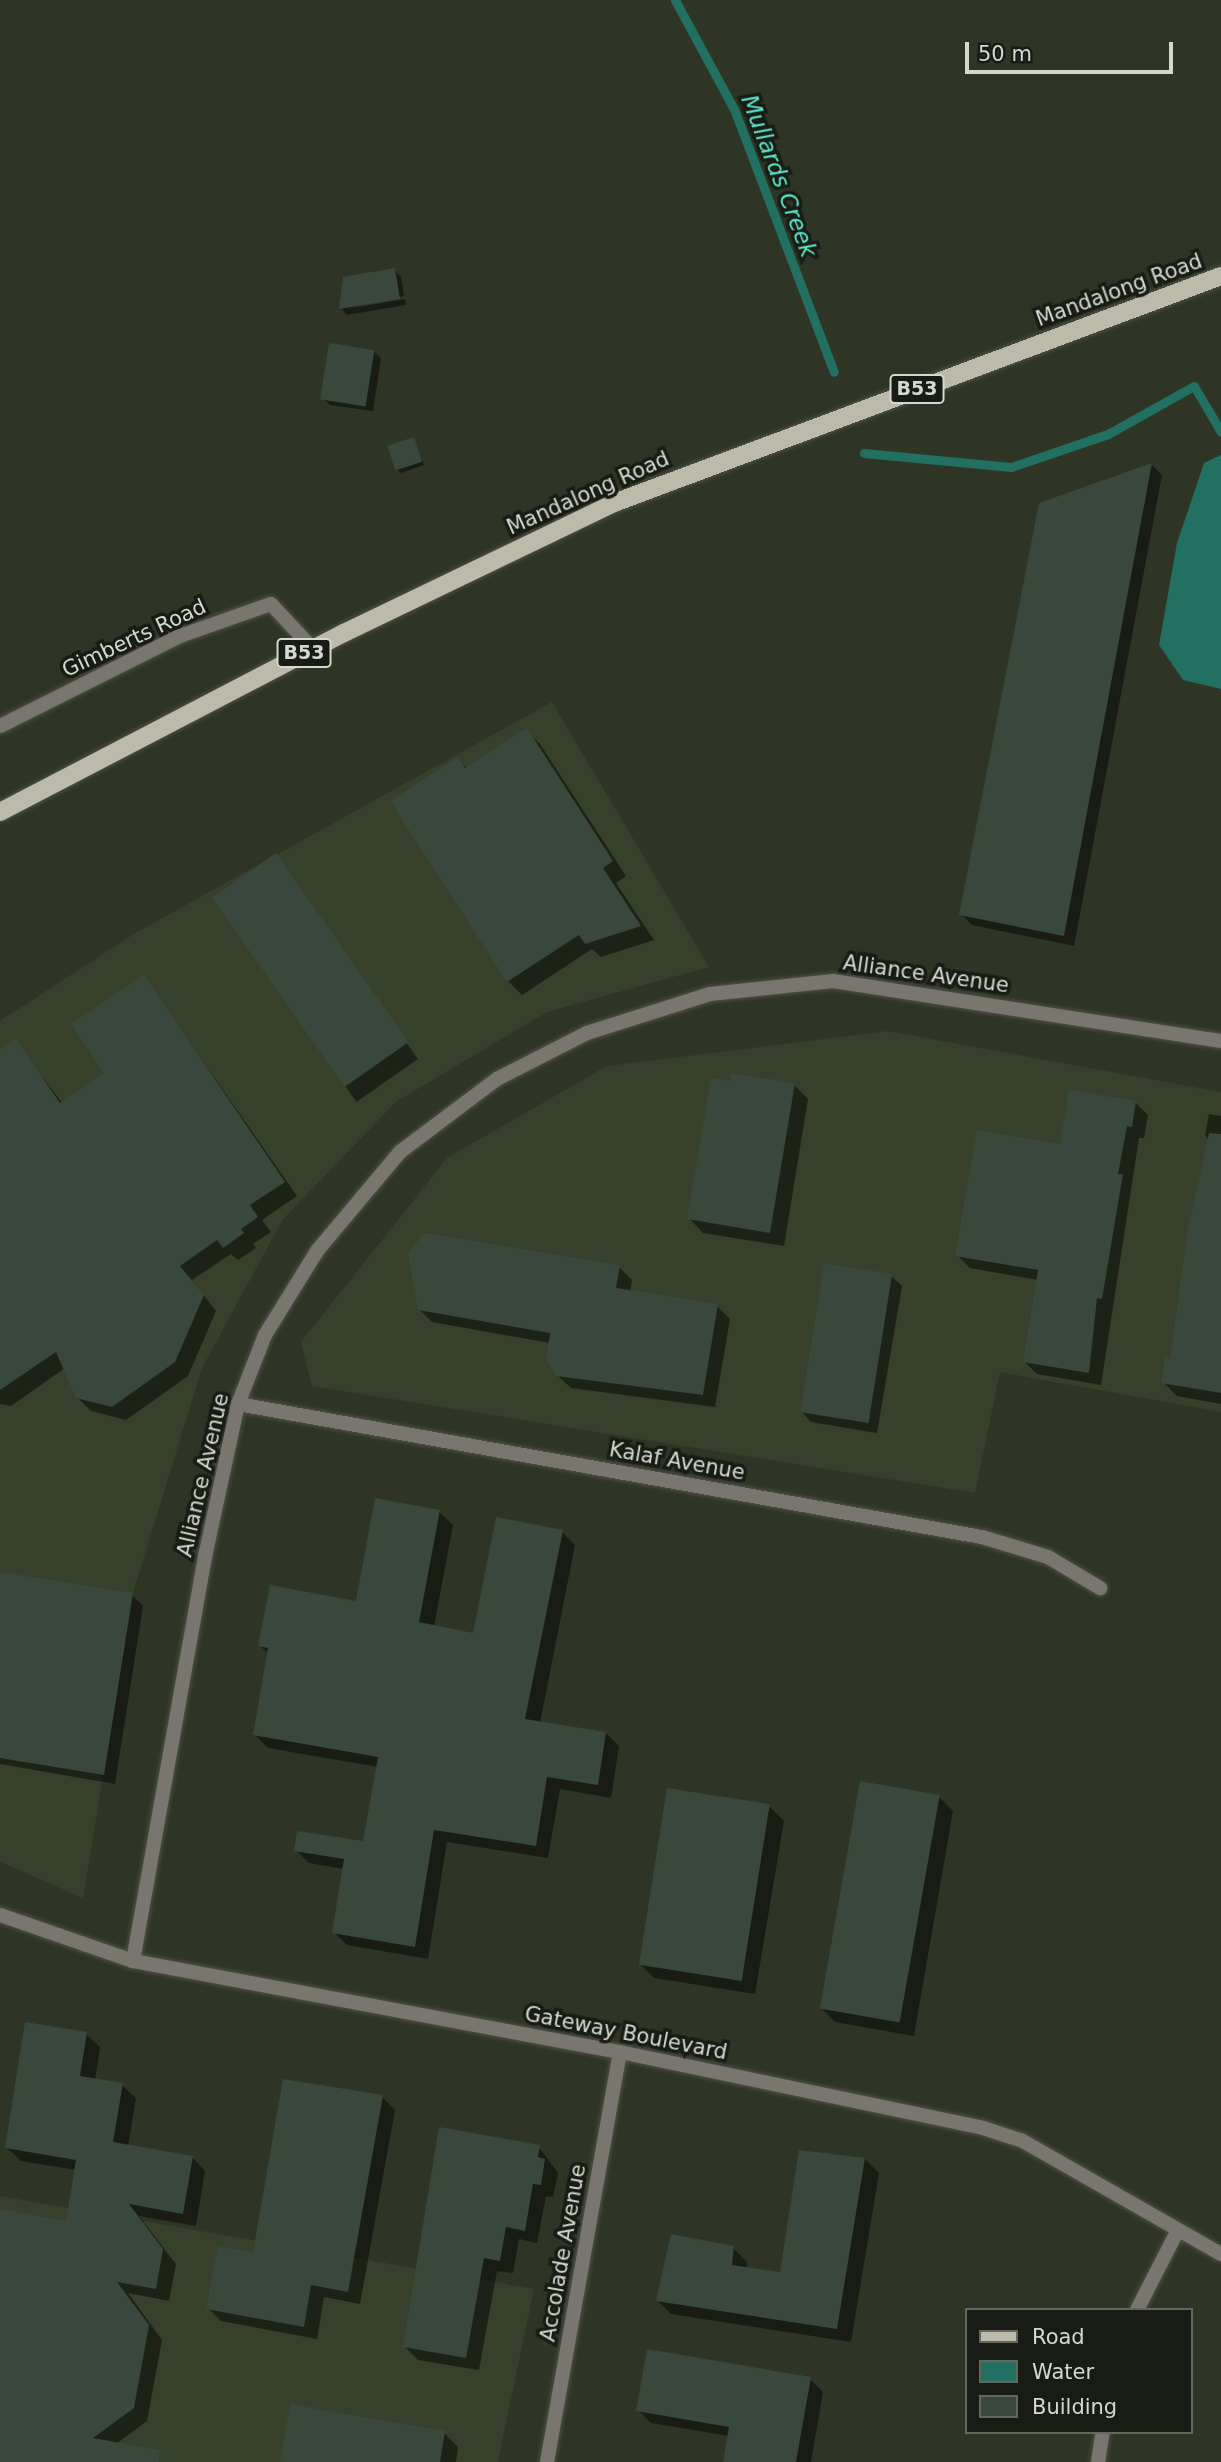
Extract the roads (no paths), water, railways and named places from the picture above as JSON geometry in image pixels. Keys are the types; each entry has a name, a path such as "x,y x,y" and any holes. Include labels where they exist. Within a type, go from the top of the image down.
{"main road":[{"name":"Mandalong Road","path":"0,812 313,649 619,500 1221,276"}],"street":[{"name":"Gimberts Road","path":"0,726 180,636 271,604 313,649"},
{"name":"Alliance Avenue","path":"133,1961 206,1552 238,1404 265,1335 317,1251 400,1152 498,1079 587,1033 710,994 833,981 1221,1041"},
{"name":"Kalaf Avenue","path":"238,1404 982,1537 1048,1557 1100,1588"},
{"name":"Gateway Boulevard","path":"0,1916 133,1961 620,2052 983,2127 1021,2140 1221,2254"},
{"name":"Accolade Avenue","path":"547,2462 620,2052"},
{"path":"1138,2308 1178,2230"},
{"path":"1098,2462 1103,2434"}],"water":[{"path":"1221,455 1221,689 1183,680 1159,645 1177,543 1204,463"}],"waterway":[{"name":"Mullards Creek","path":"675,0 734,109 834,372"},
{"name":"Mullards Creek","path":"864,453 1011,467 1108,434 1194,386 1221,432"}]}
